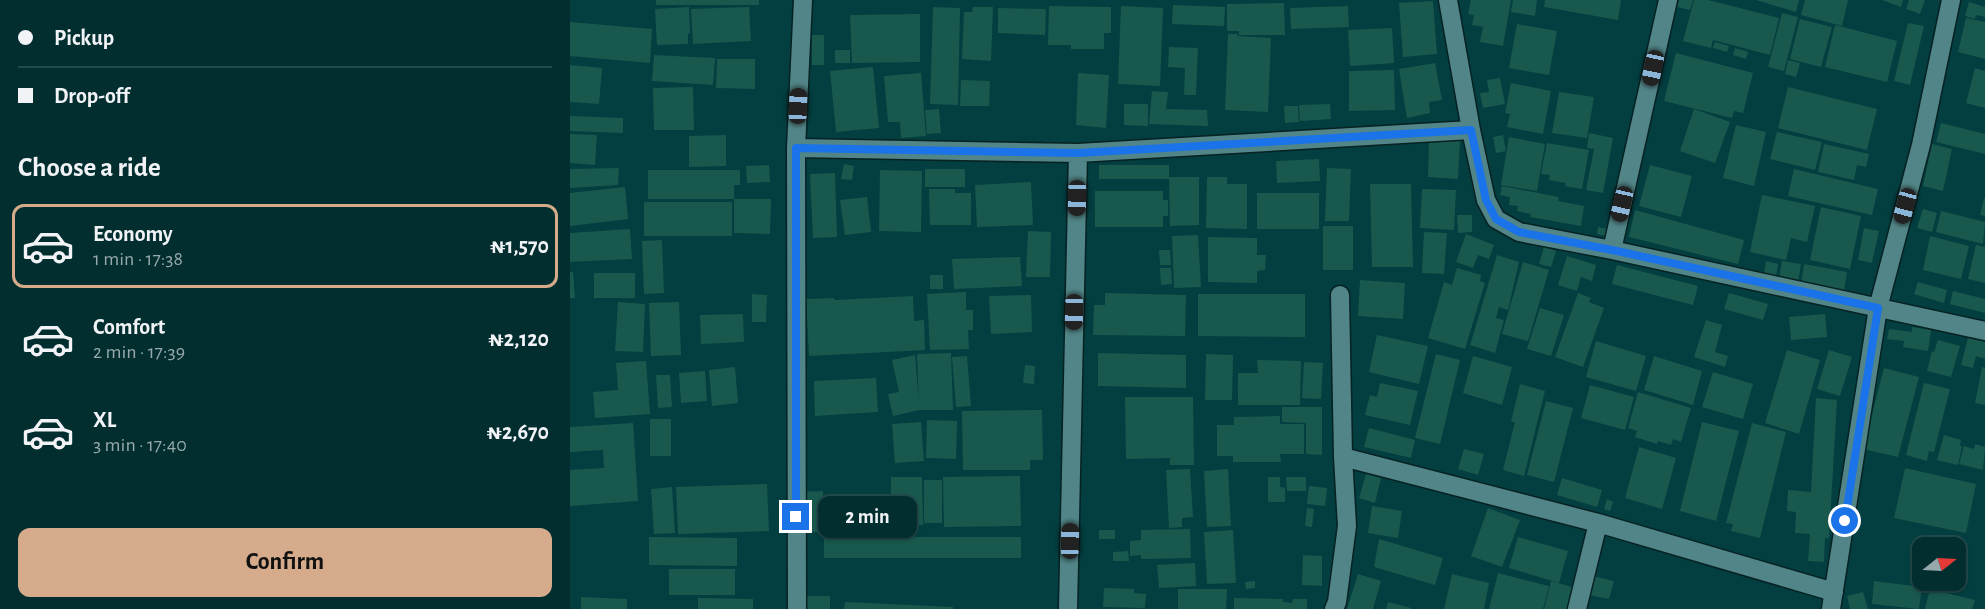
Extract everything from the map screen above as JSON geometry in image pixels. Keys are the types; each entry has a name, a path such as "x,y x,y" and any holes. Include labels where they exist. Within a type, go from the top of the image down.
{"street":[{"path":"797,609 796,148 802,0"},
{"path":"1448,0 1486,200 1496,219 1519,232 1612,250 1985,332"},
{"path":"1612,250 1668,0"},
{"path":"1343,457 1598,523 1832,600 1878,308 1921,145 1952,0"},
{"path":"796,148 1078,153 1471,130"},
{"path":"1068,609 1078,153"},
{"path":"1334,609 1337,602 1347,526 1343,457 1340,295"},
{"path":"1577,609 1598,523"}],"building":[{"path":"656,0 759,0 759,5 656,5"},
{"path":"1471,0 1511,0 1503,46 1480,42 1483,27 1472,25 1474,15 1468,14"},
{"path":"1513,0 1537,0 1535,16 1511,12"},
{"path":"1545,0 1621,0 1618,20 1544,7"},
{"path":"1679,0 1693,0 1690,10 1677,7"},
{"path":"1694,0 1708,0 1779,18 1770,55 1713,40 1711,48 1683,41"},
{"path":"1756,0 1799,0 1796,12"},
{"path":"1805,0 1848,0 1842,26 1801,15"},
{"path":"1882,0 1903,0 1901,7"},
{"path":"1909,0 1925,0 1920,14 1906,9"},
{"path":"1433,1 1437,54 1403,57 1399,3"},
{"path":"1969,2 1985,7 1985,17 1976,15 1975,19 1965,16"},
{"path":"1284,3 1285,35 1239,35 1239,31 1227,31 1227,4"},
{"path":"1173,5 1225,7 1224,26 1172,24"},
{"path":"1049,6 1111,7 1111,33 1104,33 1104,49 1071,49 1071,45 1048,45"},
{"path":"1121,6 1163,8 1160,86 1118,84"},
{"path":"1348,6 1349,27 1291,29 1290,8"},
{"path":"689,7 688,44 657,45 655,9"},
{"path":"749,7 751,41 693,44 691,9"},
{"path":"933,7 960,8 958,105 930,104"},
{"path":"973,7 993,7 991,61 962,59 964,12 972,12"},
{"path":"998,8 1046,9 1045,35 998,33"},
{"path":"1782,13 1798,17 1784,71 1768,67"},
{"path":"920,14 920,62 852,63 850,15"},
{"path":"1966,18 1985,22 1985,59 1958,52"},
{"path":"1800,19 1832,27 1821,67 1790,59"},
{"path":"570,22 652,29 650,63 570,56"},
{"path":"1908,23 1924,26 1910,85 1894,81"},
{"path":"1517,24 1557,31 1549,75 1509,68"},
{"path":"1835,25 1897,41 1887,82 1825,67"},
{"path":"1392,28 1394,63 1350,66 1348,30"},
{"path":"1228,34 1271,38 1268,112 1225,110"},
{"path":"812,35 824,35 824,65 812,65"},
{"path":"1715,42 1729,46 1727,52 1713,48"},
{"path":"1169,47 1198,48 1196,95 1184,95 1185,68 1168,67"},
{"path":"1735,48 1748,52 1746,59 1733,55"},
{"path":"835,50 850,50 850,63 835,63"},
{"path":"1676,53 1753,73 1743,113 1734,111 1732,118 1664,101"},
{"path":"654,55 715,58 713,85 652,81"},
{"path":"717,59 755,59 755,89 716,88"},
{"path":"1788,60 1800,63 1796,77 1785,74"},
{"path":"1435,63 1442,100 1429,102 1430,113 1407,118 1399,69"},
{"path":"570,65 602,68 599,104 570,102"},
{"path":"873,67 879,128 836,132 830,71"},
{"path":"1975,68 1985,71 1985,108 1966,103"},
{"path":"1394,70 1395,110 1349,111 1349,71"},
{"path":"921,73 926,136 901,138 900,122 888,122 884,76"},
{"path":"1078,73 1109,75 1106,128 1076,125"},
{"path":"1500,78 1505,104 1483,108 1480,93 1489,92 1487,80"},
{"path":"961,80 990,81 989,106 960,106"},
{"path":"1511,83 1551,91 1543,134 1507,127 1510,114 1505,113"},
{"path":"693,87 694,130 654,130 653,88"},
{"path":"1788,87 1877,109 1867,150 1778,128"},
{"path":"1152,91 1168,92 1166,109 1207,110 1208,126 1149,124"},
{"path":"1559,92 1594,97 1587,138 1552,133"},
{"path":"1124,104 1148,104 1148,126 1124,125"},
{"path":"1330,104 1331,119 1300,121 1299,105"},
{"path":"1284,106 1298,106 1299,122 1285,123"},
{"path":"939,109 941,133 927,134 925,110"},
{"path":"1694,109 1730,122 1715,163 1680,151"},
{"path":"570,116 623,118 623,133 570,131"},
{"path":"1941,123 1985,134 1985,154 1936,142"},
{"path":"1736,125 1766,132 1754,186 1723,178"},
{"path":"1777,132 1822,142 1815,170 1770,159"},
{"path":"1589,133 1613,138 1603,193 1586,190 1594,149 1587,148"},
{"path":"570,134 597,135 595,165 570,163"},
{"path":"726,135 726,166 689,167 689,136"},
{"path":"1503,135 1506,151 1496,153 1493,137"},
{"path":"1509,137 1545,144 1537,191 1501,185"},
{"path":"1429,139 1460,140 1458,179 1428,177"},
{"path":"1547,143 1589,150 1582,189 1565,186 1566,183 1549,180 1550,175 1541,174"},
{"path":"1824,144 1869,154 1866,167 1857,165 1854,180 1818,172"},
{"path":"1932,144 1952,149 1943,191 1923,186"},
{"path":"1319,159 1320,181 1277,183 1276,161"},
{"path":"844,164 854,166 852,180 841,179"},
{"path":"769,165 770,182 747,183 746,166"},
{"path":"1099,165 1169,165 1169,179 1099,179"},
{"path":"1650,165 1692,176 1681,217 1639,206"},
{"path":"619,168 618,185 570,188 570,169"},
{"path":"1327,168 1351,169 1349,221 1325,221"},
{"path":"925,169 965,169 965,187 925,187"},
{"path":"1794,169 1878,189 1872,215 1788,196"},
{"path":"648,170 740,170 740,185 734,185 734,199 648,199"},
{"path":"880,170 922,171 921,232 879,231"},
{"path":"835,173 837,237 813,238 810,174"},
{"path":"1169,177 1199,177 1199,225 1170,226"},
{"path":"1207,177 1227,177 1227,184 1247,184 1247,229 1206,228"},
{"path":"1031,182 1033,225 977,227 975,185"},
{"path":"1370,184 1411,184 1413,267 1372,267"},
{"path":"1502,186 1559,197 1558,201 1584,206 1581,226 1530,217 1531,214 1517,211 1518,206 1509,205 1510,197 1500,195"},
{"path":"625,187 628,219 570,226 570,193"},
{"path":"929,189 955,189 955,193 971,193 971,225 930,225"},
{"path":"1422,189 1456,190 1454,230 1420,228"},
{"path":"1095,191 1163,191 1163,200 1168,200 1168,216 1163,216 1163,227 1095,227"},
{"path":"1257,193 1319,193 1319,229 1257,229"},
{"path":"1762,195 1815,206 1807,242 1791,238 1786,260 1750,252"},
{"path":"867,197 871,232 845,235 840,200"},
{"path":"734,199 771,199 770,234 734,233"},
{"path":"1985,199 1985,216 1980,215"},
{"path":"644,202 732,202 732,236 644,236"},
{"path":"1821,207 1861,216 1850,269 1810,260"},
{"path":"1923,209 1937,213 1932,232 1917,228"},
{"path":"1635,210 1744,240 1738,264 1629,237"},
{"path":"1941,211 1985,222 1983,244 1936,232"},
{"path":"1457,215 1472,215 1472,232 1458,233"},
{"path":"1323,226 1353,226 1353,270 1323,270"},
{"path":"1598,227 1607,229 1606,236 1597,234"},
{"path":"1864,228 1879,231 1872,263 1858,260"},
{"path":"630,229 632,259 570,262 570,233"},
{"path":"1028,231 1051,232 1050,277 1026,277"},
{"path":"1424,232 1447,233 1444,274 1422,273"},
{"path":"1466,234 1494,245 1489,259 1478,255 1473,268 1456,262"},
{"path":"1198,235 1201,287 1174,288 1172,236"},
{"path":"1930,236 1969,246 1961,279 1923,270"},
{"path":"1208,237 1257,238 1257,255 1266,255 1265,270 1257,271 1257,283 1208,282"},
{"path":"662,240 664,293 644,294 642,241"},
{"path":"1976,245 1985,247 1985,283 1968,279"},
{"path":"1544,247 1556,251 1551,267 1539,264"},
{"path":"1159,250 1170,250 1171,265 1160,265"},
{"path":"1497,255 1519,262 1508,310 1499,307 1496,318 1504,320 1495,353 1470,345"},
{"path":"1567,256 1596,265 1592,281 1581,277 1577,291 1558,285"},
{"path":"1020,257 1022,286 954,289 952,259"},
{"path":"1766,261 1778,264 1776,277 1764,274"},
{"path":"1782,261 1801,264 1798,283 1779,279"},
{"path":"1523,262 1549,270 1528,341 1502,334"},
{"path":"1804,264 1847,272 1844,291 1801,284"},
{"path":"1617,265 1698,286 1693,305 1612,284"},
{"path":"1160,268 1171,268 1172,284 1161,285"},
{"path":"1457,268 1481,275 1480,281 1485,283 1465,349 1428,338 1444,282 1452,285"},
{"path":"570,272 573,272 575,298 570,298"},
{"path":"594,273 635,273 635,298 594,298"},
{"path":"930,275 943,275 943,289 930,289"},
{"path":"1360,280 1405,283 1403,319 1358,316"},
{"path":"1918,282 1947,290 1944,303 1914,294"},
{"path":"1953,291 1985,299 1985,313 1950,304"},
{"path":"966,292 966,310 973,310 973,330 968,330 969,349 930,350 927,294"},
{"path":"1105,293 1186,295 1185,336 1093,335 1094,305 1105,305"},
{"path":"1578,293 1591,298 1589,302 1604,308 1583,367 1555,357"},
{"path":"1729,293 1768,304 1763,320 1724,309"},
{"path":"752,294 767,295 766,322 752,322"},
{"path":"1198,294 1305,294 1305,337 1198,336"},
{"path":"1031,295 1032,332 991,334 989,296"},
{"path":"913,296 914,321 924,320 925,350 809,356 806,299 834,298 835,300"},
{"path":"618,302 645,304 643,352 615,351"},
{"path":"679,302 681,355 651,356 649,303"},
{"path":"1540,308 1564,315 1551,356 1527,349"},
{"path":"743,314 744,342 701,344 700,315"},
{"path":"1825,314 1827,337 1791,340 1789,317"},
{"path":"1706,320 1722,325 1715,352 1728,356 1725,367 1694,357"},
{"path":"1912,327 1931,330 1928,351 1903,347 1904,341 1887,339 1889,329 1912,332"},
{"path":"1377,335 1428,346 1419,384 1369,372"},
{"path":"1968,338 1985,342 1985,359 1976,356 1973,368 1961,365"},
{"path":"1938,340 1960,346 1951,377 1927,371 1932,351 1934,352"},
{"path":"1596,341 1646,356 1636,391 1586,377"},
{"path":"1787,350 1820,360 1799,434 1765,423"},
{"path":"1829,350 1852,357 1840,396 1817,389"},
{"path":"951,353 953,410 919,410 893,416 888,394 899,392 892,360 915,355 919,402 917,354"},
{"path":"1098,353 1186,355 1186,388 1098,386"},
{"path":"1206,354 1233,355 1232,400 1205,400"},
{"path":"1436,354 1460,360 1440,444 1415,438"},
{"path":"967,356 971,406 956,407 952,357"},
{"path":"1473,356 1512,367 1502,405 1463,393"},
{"path":"1654,356 1702,371 1693,405 1644,390"},
{"path":"1257,360 1301,361 1300,405 1238,405 1238,373 1258,373"},
{"path":"646,361 650,414 595,418 593,392 618,390 616,363"},
{"path":"1304,362 1323,363 1321,399 1302,398"},
{"path":"1025,365 1035,366 1034,384 1023,383"},
{"path":"735,367 738,403 712,406 709,370"},
{"path":"1982,367 1985,368 1985,405 1975,403"},
{"path":"1884,368 1919,377 1898,457 1863,449"},
{"path":"705,371 707,401 681,403 679,373"},
{"path":"1713,372 1753,384 1743,419 1702,407"},
{"path":"656,375 670,375 672,407 658,408"},
{"path":"876,378 878,412 815,416 814,381"},
{"path":"1380,383 1418,391 1410,425 1365,415 1370,395 1377,397"},
{"path":"1924,383 1950,389 1934,452 1929,451 1927,461 1906,455"},
{"path":"1520,384 1545,391 1524,476 1503,470 1515,422 1511,422"},
{"path":"1590,385 1634,397 1625,430 1581,418"},
{"path":"1638,392 1691,408 1681,442 1673,439 1671,445 1658,441 1657,444 1635,437 1637,431 1628,428"},
{"path":"1125,397 1193,397 1194,465 1170,465 1170,458 1126,459"},
{"path":"1816,398 1837,400 1829,538 1825,538 1824,562 1808,561 1810,534 1795,533 1796,512 1787,511 1788,490 1811,492"},
{"path":"1546,401 1573,408 1554,482 1527,475"},
{"path":"1282,407 1322,407 1322,455 1306,454 1306,423 1282,422"},
{"path":"1042,410 1043,460 1030,460 1030,470 963,470 962,411"},
{"path":"1280,416 1280,424 1304,424 1304,454 1280,454 1281,462 1233,462 1233,456 1217,456 1217,425 1234,425 1234,417"},
{"path":"650,419 671,419 671,456 650,456"},
{"path":"927,420 957,421 956,459 926,458"},
{"path":"921,422 924,461 895,463 892,424"},
{"path":"1702,422 1739,431 1716,521 1680,511"},
{"path":"633,423 638,501 570,506 570,470 604,468 603,450 570,452 570,427"},
{"path":"1752,423 1786,432 1760,538 1731,531 1733,524 1726,523"},
{"path":"1369,428 1415,440 1411,458 1364,447"},
{"path":"1944,435 1961,440 1958,465 1937,460"},
{"path":"1975,444 1985,447 1983,470 1959,464 1964,446 1974,449"},
{"path":"1639,447 1676,458 1662,509 1625,498"},
{"path":"1464,449 1484,454 1478,475 1458,469"},
{"path":"1905,468 1976,484 1966,533 1894,518"},
{"path":"1190,469 1193,517 1182,518 1182,527 1169,528 1166,470"},
{"path":"1228,469 1231,526 1207,527 1204,471"},
{"path":"1366,474 1381,478 1375,503 1359,498"},
{"path":"1020,476 1021,526 944,527 943,477"},
{"path":"891,477 922,477 923,525 891,525"},
{"path":"1268,477 1280,477 1280,487 1285,488 1285,502 1268,502"},
{"path":"1286,477 1306,477 1306,491 1287,491"},
{"path":"1562,478 1602,490 1597,507 1557,495"},
{"path":"924,480 942,480 942,523 924,523"},
{"path":"767,484 769,531 678,534 676,487"},
{"path":"1309,486 1327,488 1325,506 1307,504"},
{"path":"672,487 675,533 654,534 651,489"},
{"path":"823,491 823,532 803,532 802,492"},
{"path":"1607,499 1613,502 1610,511 1604,509"},
{"path":"1372,506 1402,511 1398,538 1368,533"},
{"path":"1307,508 1314,509 1312,527 1305,526"},
{"path":"1488,508 1520,520 1502,567 1471,556"},
{"path":"841,511 888,513 887,533 840,531"},
{"path":"1190,529 1191,558 1141,559 1141,555 1130,556 1130,541 1141,540 1141,530"},
{"path":"1099,530 1115,530 1115,539 1099,539"},
{"path":"1233,530 1236,583 1207,584 1204,532"},
{"path":"649,537 737,538 737,566 649,565"},
{"path":"824,537 1021,537 1021,558 824,558"},
{"path":"1518,537 1568,551 1559,583 1509,568"},
{"path":"1379,539 1443,558 1435,585 1374,567"},
{"path":"1128,551 1129,561 1113,561 1113,552"},
{"path":"1303,555 1322,556 1322,586 1302,585"},
{"path":"1195,563 1196,586 1159,588 1157,565"},
{"path":"669,569 735,569 735,595 669,595"},
{"path":"1498,573 1549,586 1543,609 1489,609"},
{"path":"1358,574 1381,581 1373,609 1347,609"},
{"path":"1452,574 1489,583 1484,609 1444,609"},
{"path":"1593,576 1614,581 1609,599 1589,595"},
{"path":"1255,581 1255,588 1246,589 1245,582"},
{"path":"1551,581 1572,587 1567,609 1544,609"},
{"path":"1874,581 1912,586 1912,591 1921,591 1919,609 1872,604"},
{"path":"1104,588 1134,589 1134,593 1146,594 1145,608 1103,607"},
{"path":"1178,589 1227,589 1226,609 1178,609"},
{"path":"1930,591 1975,600 1972,609 1925,609"},
{"path":"1863,592 1868,609 1850,609 1847,596"},
{"path":"807,596 830,596 830,609 807,609"},
{"path":"581,597 627,599 627,609 581,609"},
{"path":"698,598 753,599 753,609 698,609"},
{"path":"1234,598 1283,599 1283,602 1292,603 1293,599 1307,599 1307,609 1234,609"},
{"path":"845,602 953,607 953,609 844,609"},
{"path":"1388,602 1411,608 1411,609 1386,609"}],"route":[{"path":"796,517 796,148 1078,153 1471,130 1486,200 1496,219 1519,232 1878,308 1845,521"}]}
